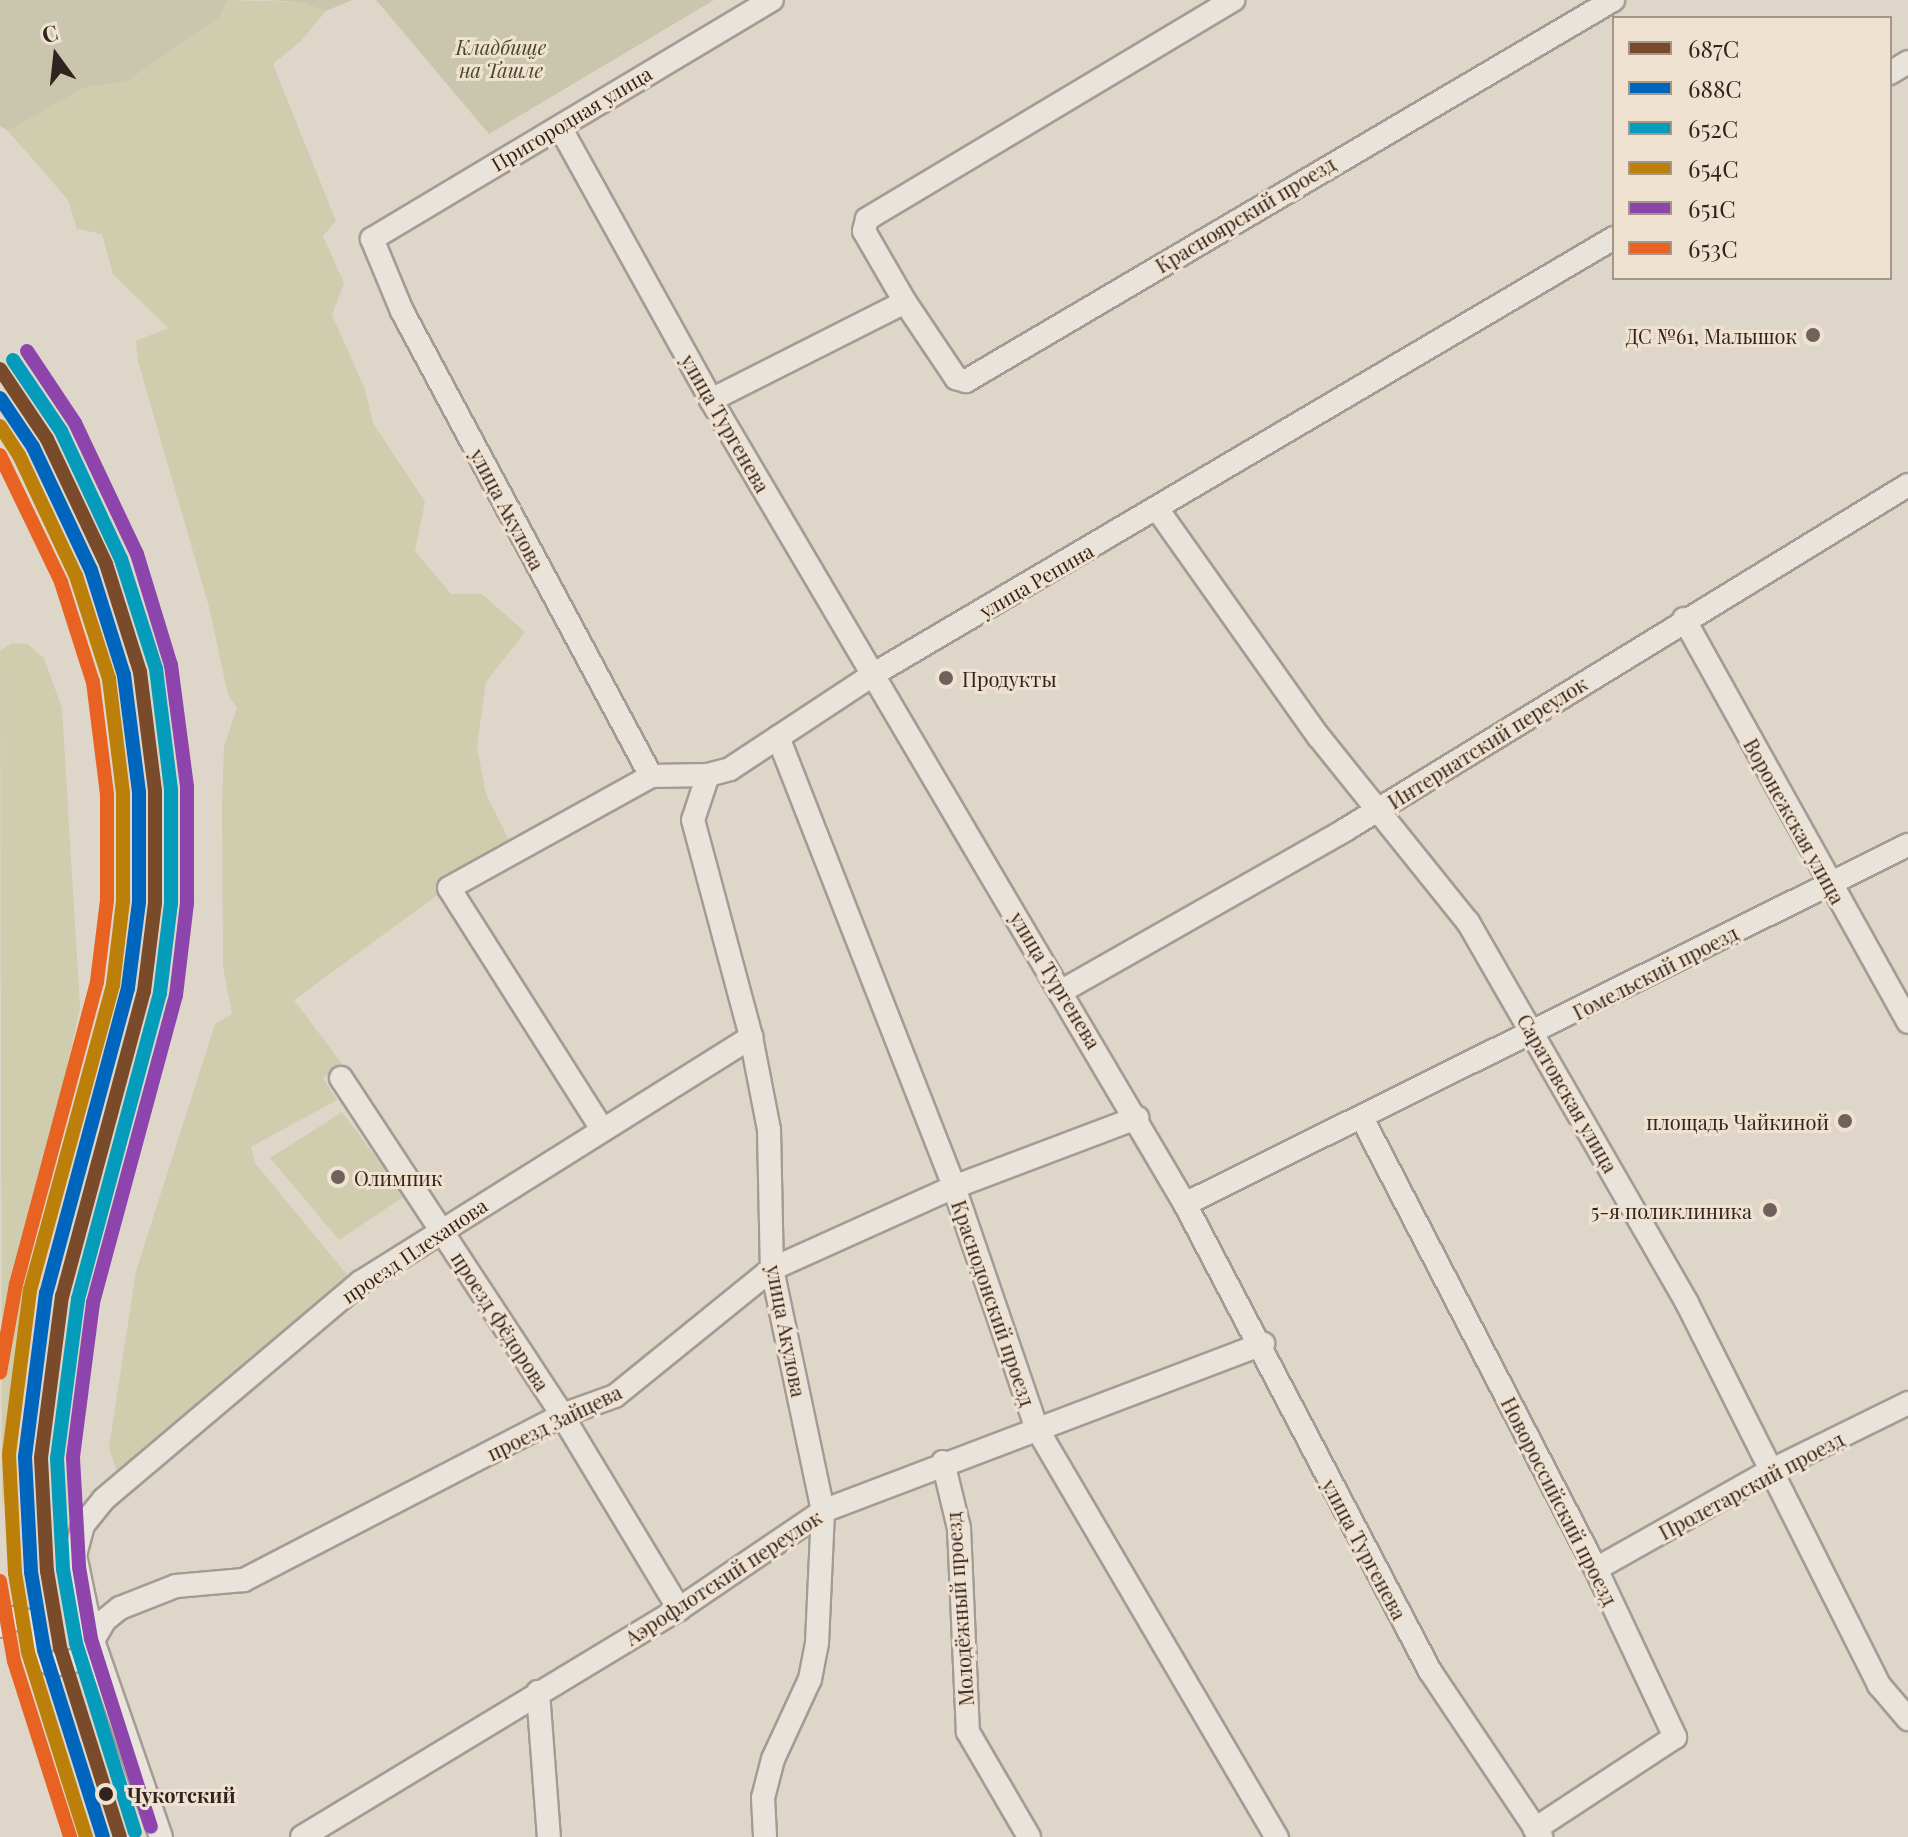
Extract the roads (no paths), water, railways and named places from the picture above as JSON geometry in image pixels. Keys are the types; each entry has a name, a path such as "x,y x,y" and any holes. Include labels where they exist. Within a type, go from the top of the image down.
{"street":[{"name":"Пригородная улица","path":"372,239 561,129 595,102 772,0"},
{"name":"Красноярский проезд","path":"1233,0 867,219 864,231 905,302 956,378 966,381 1613,0"},
{"name":"улица Тургенева","path":"561,129 711,400 1137,1118 1263,1344 1352,1528 1430,1671 1538,1833"},
{"name":"улица Акулова","path":"372,239 402,311 651,776"},
{"name":"улица Репина","path":"602,1129 449,888 651,776 708,775 730,769 874,674 1158,510 1612,239"},
{"path":"711,400 905,302"},
{"name":"Интернатский переулок","path":"1062,991 1381,808 1684,619 1908,485"},
{"name":"Саратовская улица","path":"1158,510 1319,737 1381,808 1468,922 1536,1032 1687,1303 1879,1685 1908,1719"},
{"name":"Воронежская улица","path":"1684,619 1908,1022"},
{"name":"Краснодонский проезд","path":"778,737 954,1187 1036,1427 1277,1837"},
{"name":"улица Акулова","path":"708,775 693,820 751,1037 769,1130 772,1269 823,1511 817,1643 810,1679 773,1759 763,1798 765,1837"},
{"name":"Гомельский проезд","path":"1185,1204 1363,1120 1908,845"},
{"name":"проезд Плеханова","path":"161,1837 93,1641 75,1555 83,1525 104,1499 361,1282 440,1227 751,1037"},
{"name":"проезд Фёдорова","path":"341,1078 562,1415 679,1609"},
{"name":"проезд Зайцева","path":"0,1626 10,1618 30,1621 40,1659 54,1665 82,1659 105,1620 120,1608 176,1586 244,1580 562,1415 615,1396 772,1269 954,1187 1137,1118"},
{"name":"Новороссийский проезд","path":"1363,1120 1596,1569 1675,1737 1538,1833"},
{"name":"Аэрофлотский переулок","path":"302,1837 679,1609 823,1511 943,1462 1263,1344"},
{"name":"Пролетарский проезд","path":"1596,1569 1770,1471 1908,1403"},
{"name":"Молодёжный проезд","path":"943,1462 959,1528 968,1732 1029,1837"},
{"path":"538,1692 549,1837"}],"place":[{"name":"ДС №61, Малышок","path":"1813,335"},
{"name":"Продукты","path":"946,678"},
{"name":"площадь Чайкиной","path":"1845,1121"},
{"name":"Олимпик","path":"338,1177"},
{"name":"5-я поликлиника","path":"1770,1210"},
{"name":"Чукотский","path":"106,1794"}],"park label":[{"name":"Кладбище на Ташле","path":"501,58"}]}
